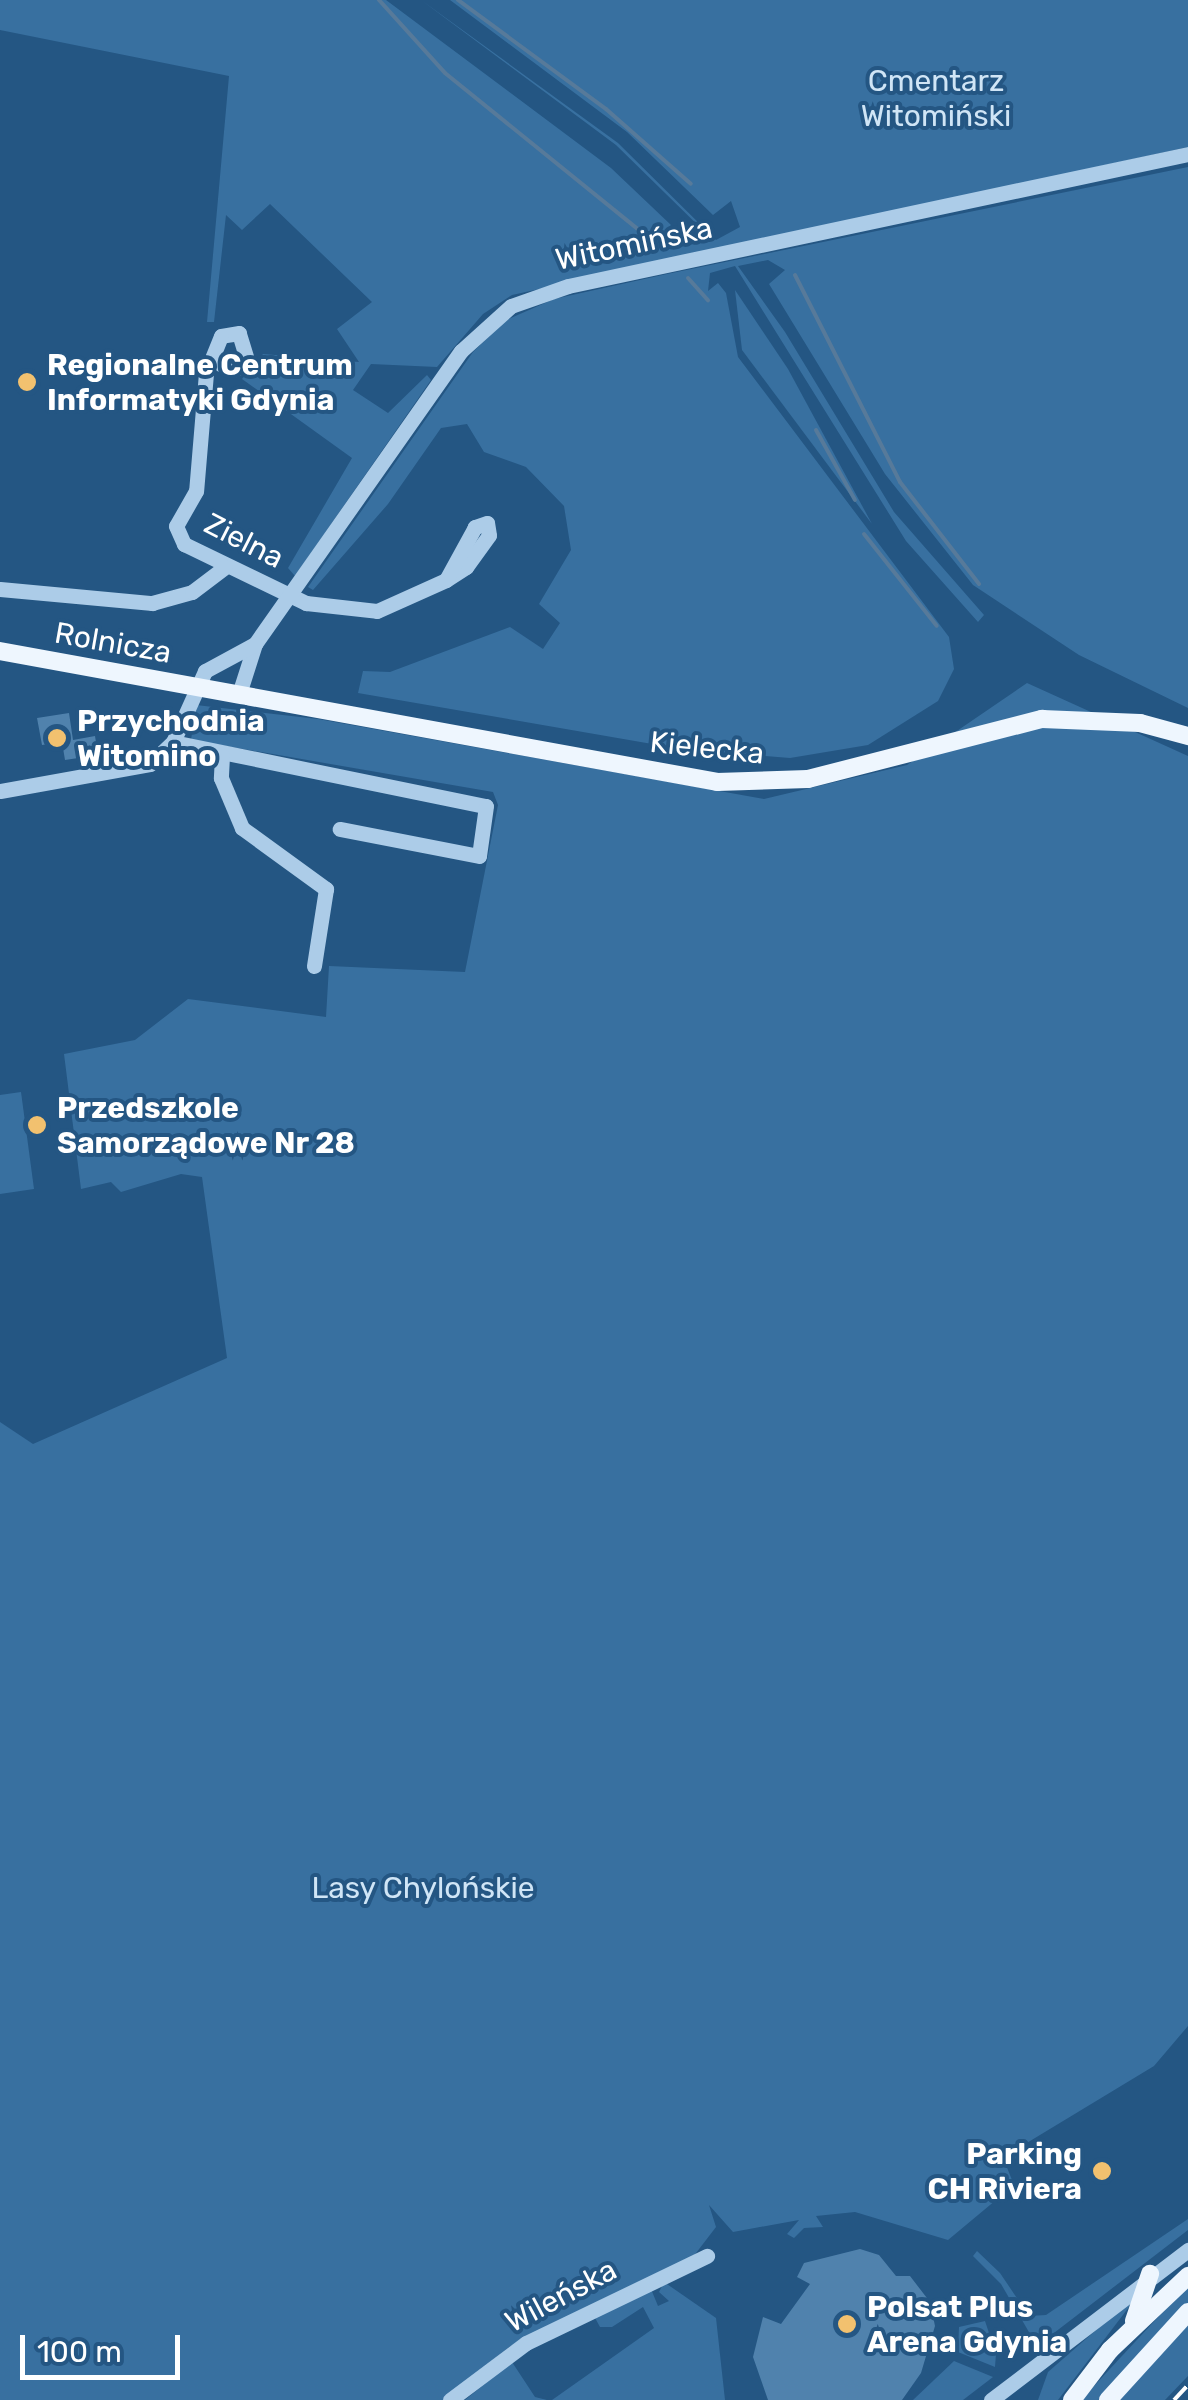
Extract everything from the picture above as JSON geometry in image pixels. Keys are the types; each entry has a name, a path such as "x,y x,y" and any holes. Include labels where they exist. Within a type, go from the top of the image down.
{"main road":[{"name":"Rolnicza","path":"0,651 217,690"},
{"name":"Kielecka","path":"217,690 739,783 822,776 1042,719 1111,720 1188,736"},
{"path":"1129,2330 1150,2274"},
{"path":"1072,2400 1129,2330 1188,2276"},
{"path":"1108,2400 1188,2312"}],"street":[{"name":"Witomińska","path":"194,686 255,644 461,351 520,301 1188,154"},
{"name":"Zielna","path":"216,362 206,373 196,491 176,526 184,544 290,596 378,611 446,580"},
{"path":"0,589 174,601 225,566"},
{"name":"Witomińska","path":"240,694 255,644"},
{"path":"0,791 133,771 173,742 194,686"},
{"path":"173,742 222,756 486,806 479,856 340,830"},
{"path":"222,756 225,793 249,837 326,890 314,966"},
{"path":"991,2400 1150,2274 1188,2250"},
{"name":"Wileńska","path":"450,2400 526,2344 706,2256"}],"green space":[{"name":"Cmentarz Witomiński","path":"0,0 386,0 611,168 671,225 656,239 675,248 713,240 616,145 421,0 618,143 716,240 740,227 731,201 713,215 627,132 450,0 1188,0 1188,147 512,295 483,314 437,367 371,364 353,390 388,413 427,375 431,380 295,576 288,568 352,458 242,379 263,354 359,362 337,329 372,302 270,204 242,230 226,215 214,322 207,322 229,76 0,30"},
{"path":"1188,167 1188,708 1079,655 973,585 885,474 769,284 785,270 768,260 738,266 785,332 894,512 984,615 978,622 906,541 735,266 710,273 708,291 718,283 726,293 738,357 949,637 954,669 938,701 868,745 790,758 681,749 358,693 363,671 390,672 510,627 543,649 560,623 539,604 571,550 564,506 526,467 484,452 467,424 441,428 388,504 313,590 308,587 473,352 506,320 554,299"},
{"path":"735,290 788,369 872,524 742,350"},
{"name":"Lasy Chylońskie","path":"1027,683 1188,756 1188,2026 1154,2066 1015,2150 1019,2156 1006,2165 1014,2185 948,2240 855,2212 816,2216 823,2227 804,2228 794,2238 787,2234 799,2220 733,2232 709,2205 716,2227 693,2257 509,2347 443,2400 0,2400 0,1422 33,1444 227,1358 202,1177 181,1174 121,1192 111,1182 81,1189 64,1054 135,1040 188,999 326,1017 329,966 465,972 498,805 493,792 191,740 196,705 318,719 764,799 907,765"},
{"path":"21,1092 34,1189 0,1194 0,1095"},
{"path":"1188,2219 1188,2230 1037,2346 1001,2284 973,2256 977,2251 1000,2273 1029,2316 1046,2315"},
{"path":"664,2282 716,2318 725,2400 552,2400 654,2328 643,2307 612,2327 600,2327 594,2316 651,2289 658,2306 669,2301 659,2292"},
{"path":"1188,2285 1188,2303 1099,2400 1081,2400"},
{"path":"1142,2290 1058,2400 1038,2400 1048,2372"},
{"path":"985,2321 996,2354 995,2367 958,2352 959,2327"},
{"path":"1188,2322 1188,2376 1165,2400 1118,2400"},
{"path":"954,2361 993,2377 963,2400 913,2400"},
{"path":"512,2362 535,2397 547,2400 465,2400"}],"building":[{"name":"Przychodnia Witomino","path":"69,713 73,740 95,736 98,755 65,760 62,742 42,745 37,718"},
{"name":"Polsat Plus Arena Gdynia","path":"860,2249 879,2255 896,2276 910,2276 930,2302 935,2326 921,2373 902,2400 768,2400 753,2357 763,2317 781,2324 810,2284 797,2277 804,2263"}],"waterway":[{"path":"379,0 445,73 655,243"},
{"path":"458,0 606,109 691,184"},
{"path":"795,275 900,482 979,584"},
{"path":"688,278 708,300"},
{"path":"816,430 855,500"},
{"path":"864,534 937,626"}],"railway":[{"path":"1174,2400 1188,2385"}],"place":[{"name":"Regionalne Centrum Informatyki Gdynia","path":"27,382"},
{"name":"Przychodnia Witomino","path":"57,738"},
{"name":"Przedszkole Samorządowe Nr 28","path":"37,1125"},
{"name":"Parking CH Riviera","path":"1102,2171"},
{"name":"Polsat Plus Arena Gdynia","path":"847,2324"}]}
